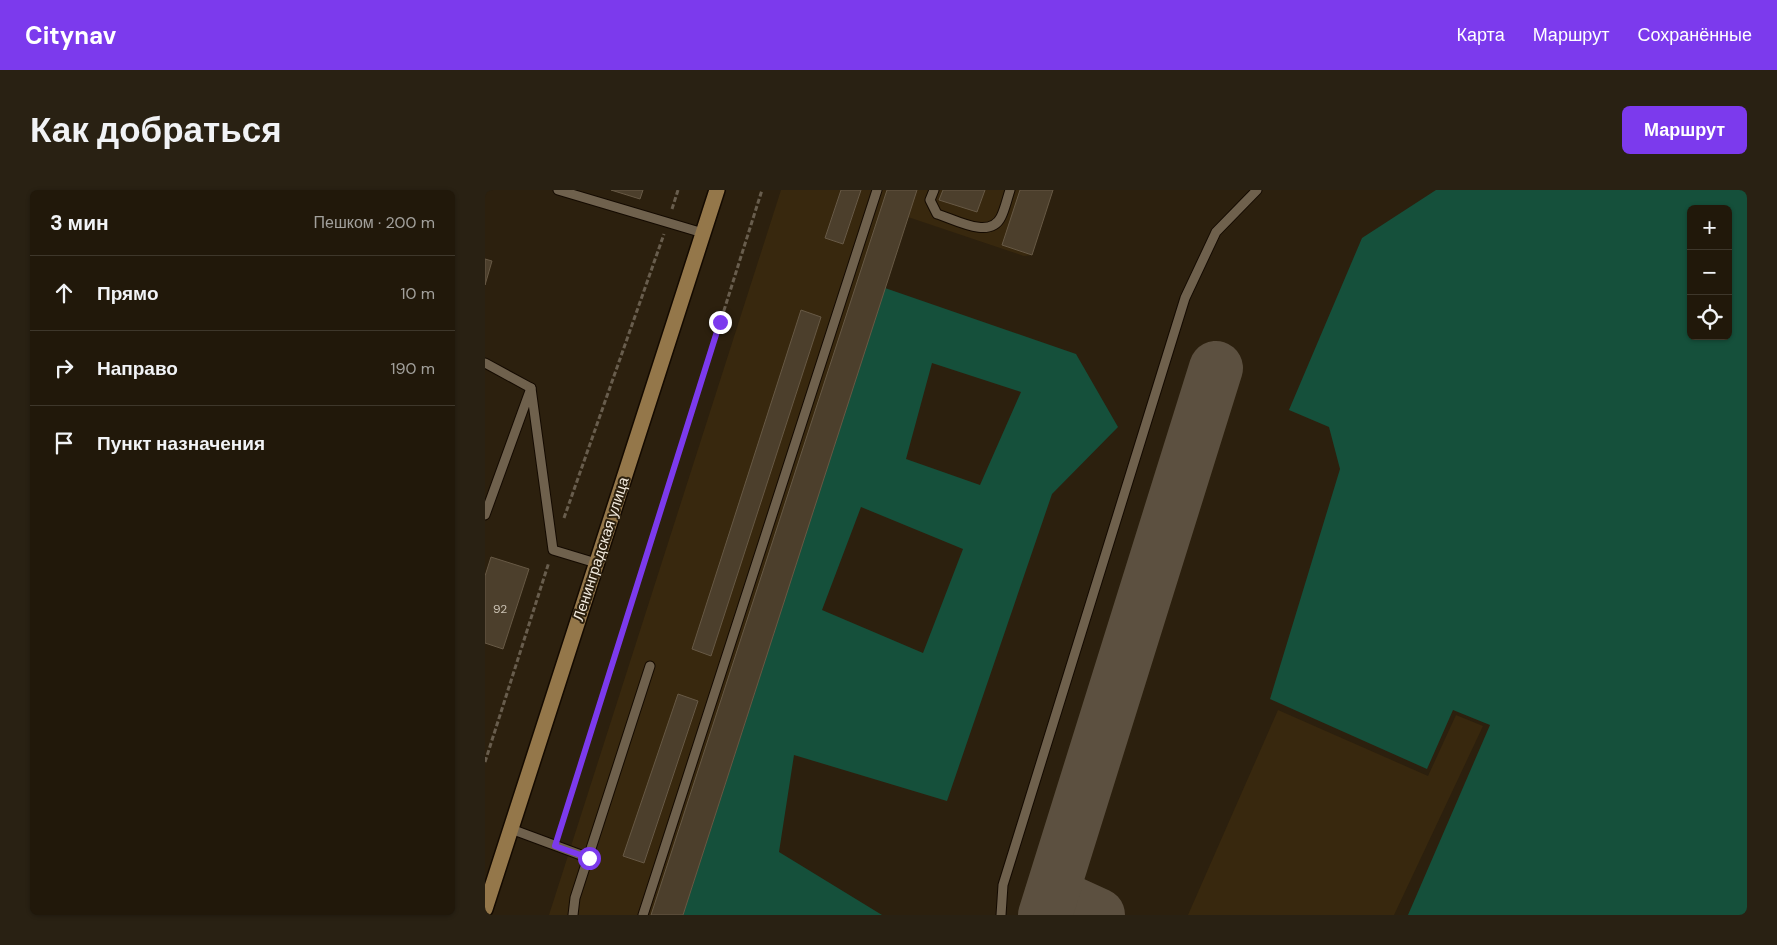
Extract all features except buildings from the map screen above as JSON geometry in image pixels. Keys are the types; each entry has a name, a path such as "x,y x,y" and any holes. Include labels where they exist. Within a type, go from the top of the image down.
{"main road":[{"name":"Ленинградская улица","path":"485,907 717,190"}],"lane":[{"path":"558,190 703,233"},
{"path":"643,915 877,190"},
{"path":"934,190 930,200 937,214 983,229 994,225 1001,218 1010,190"},
{"path":"1001,915 1003,885 1185,298 1216,232 1257,190"},
{"path":"485,363 531,388"},
{"path":"531,388 553,550 596,563"},
{"path":"485,515 531,388"},
{"path":"573,915 575,898 650,666"},
{"path":"511,829 589,858"}],"path":[{"path":"563,522 678,190"},
{"path":"555,846 762,190"},
{"path":"485,762 553,550"}],"shaded area":[{"path":"781,190 1053,190 1032,255 1024,256 908,217 683,915 549,915"},
{"path":"1278,710 1428,776 1456,715 1483,726 1394,915 1188,915"}],"green space":[{"path":"1436,190 1747,190 1747,915 1408,915 1490,725 1453,710 1427,769 1270,699 1340,469 1329,427 1289,410 1362,238"},
{"path":"885,288 1076,354 1118,427 1052,494 947,801 794,755 779,852 882,915 683,915","holes":["932,363 1021,392 980,485 906,459","861,507 963,549 923,653 822,610"]}],"taxiway":[{"path":"1045,915 1216,368"},
{"path":"1052,894 1098,915"}],"route":[{"path":"589,858 555,846 654,538 720,322"}]}
